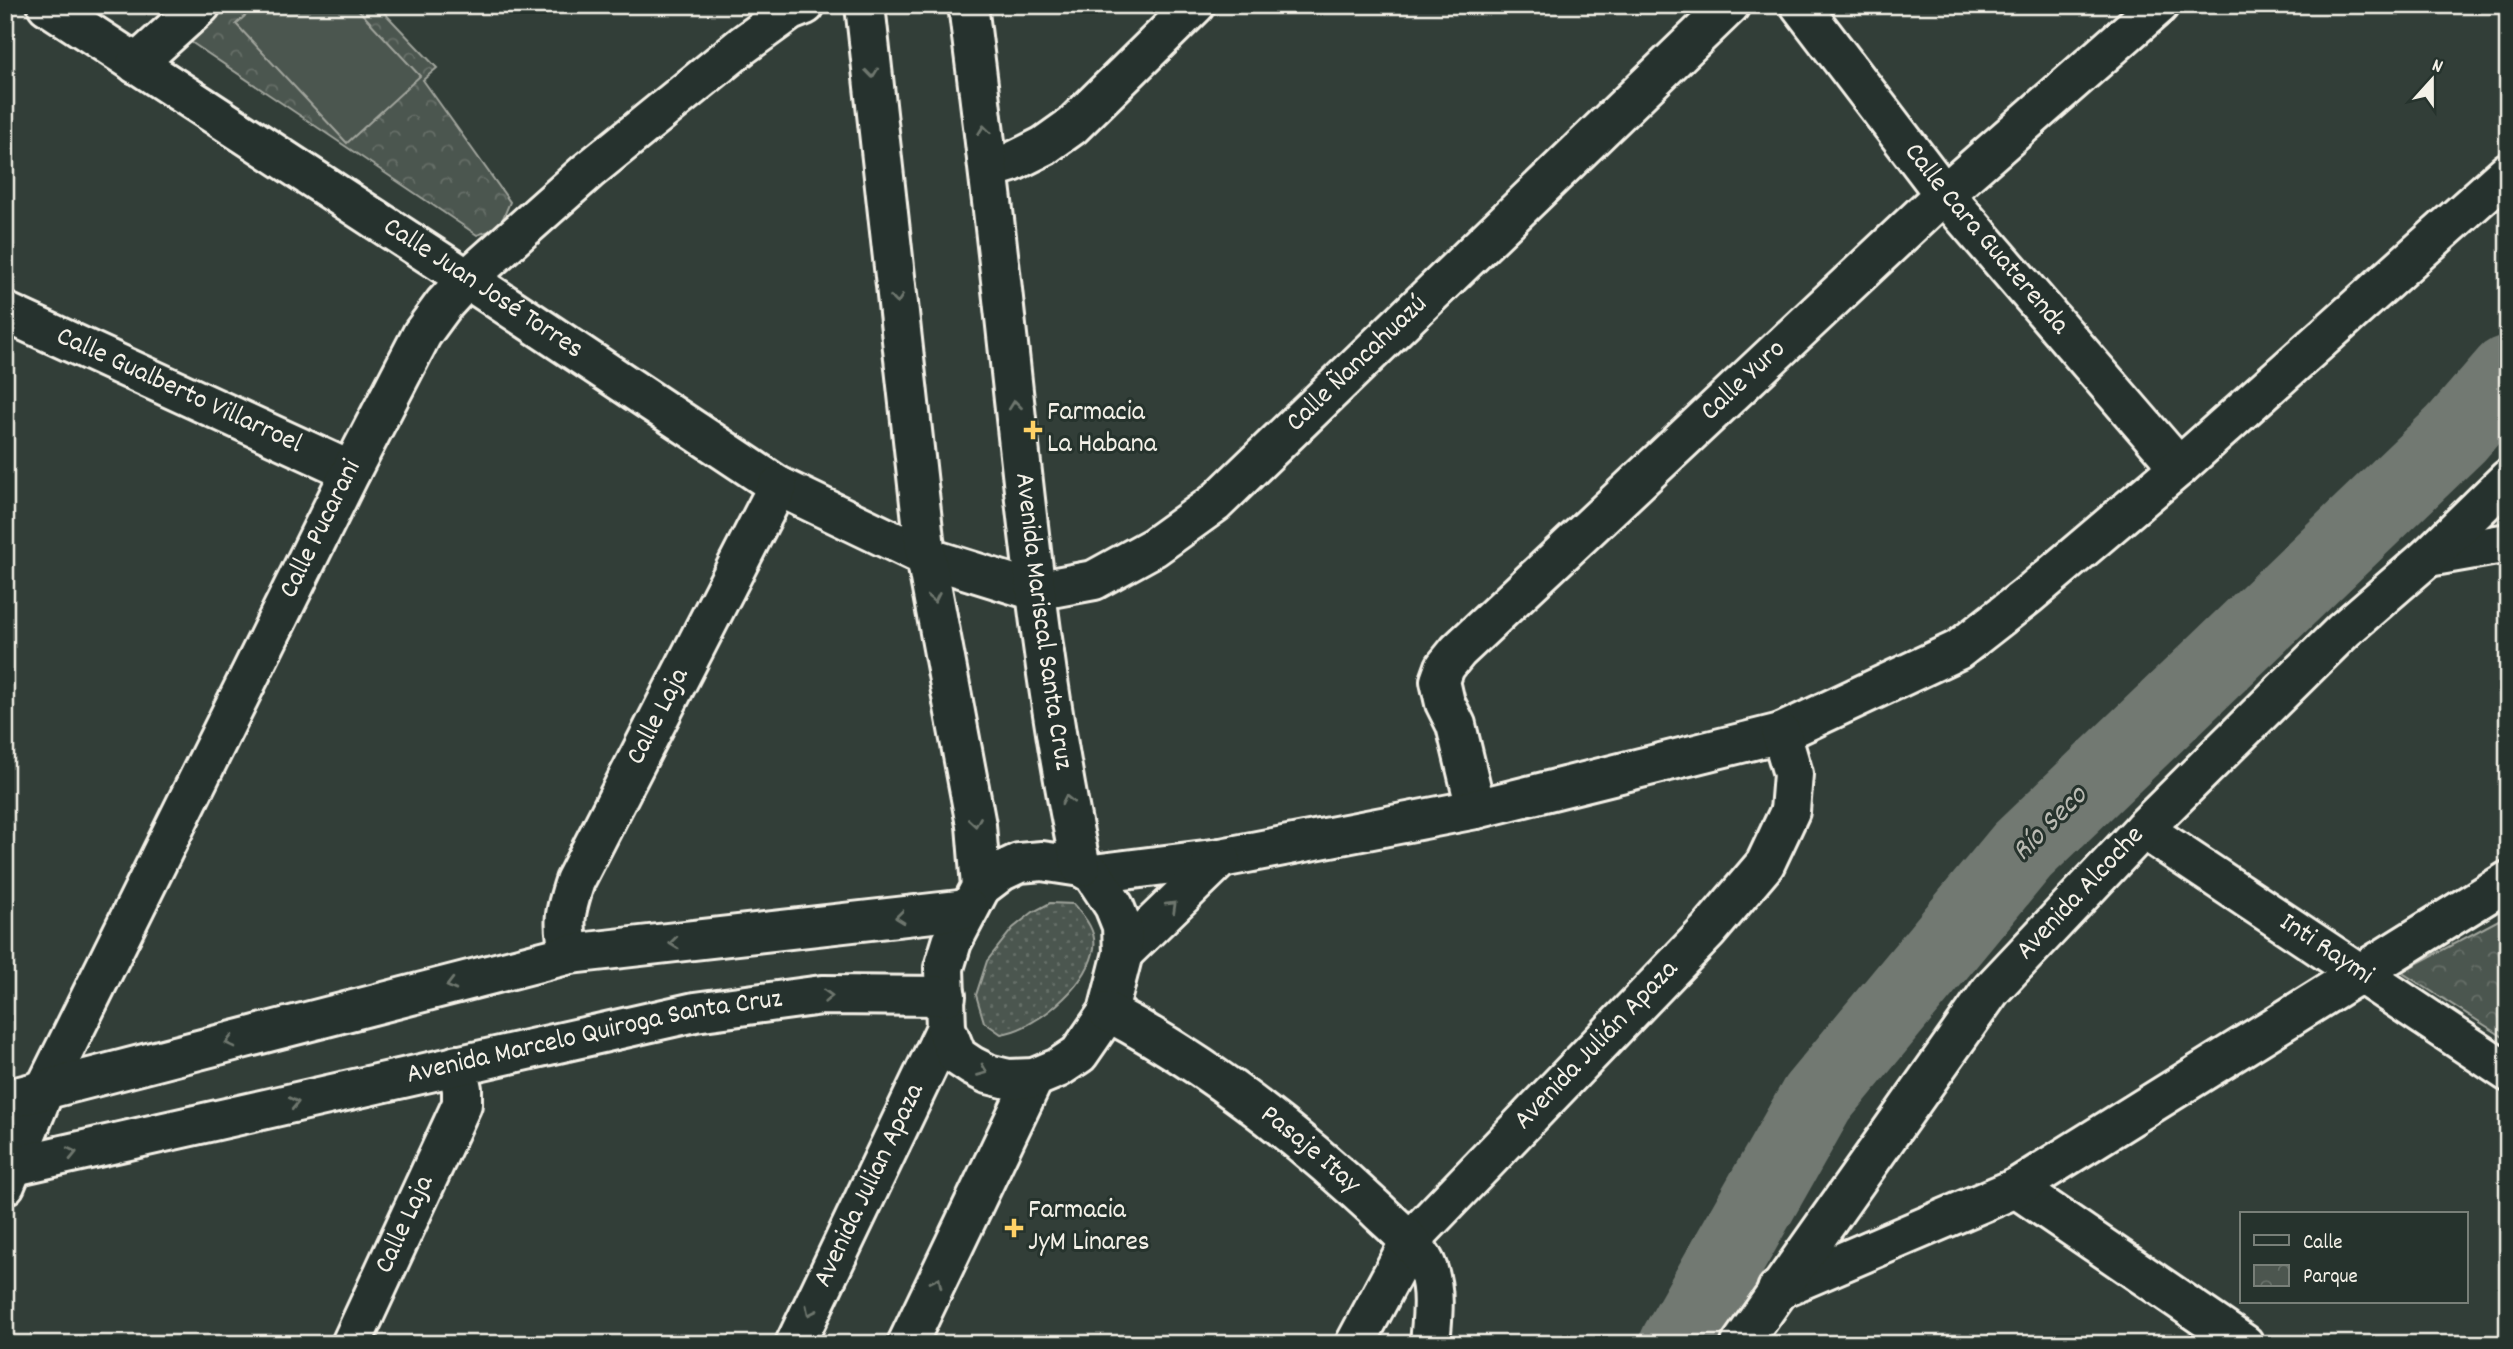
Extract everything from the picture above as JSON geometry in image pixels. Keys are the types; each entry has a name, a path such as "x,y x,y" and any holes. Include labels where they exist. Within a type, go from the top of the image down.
{"street":[{"name":"Calle Juan José Torres","path":"47,5 778,486 926,557"},
{"path":"136,64 201,5"},
{"name":"Calle Pucarani","path":"8,1173 45,1089 351,471 422,334 467,279 587,171 743,45 790,11 805,5"},
{"path":"864,5 926,557 976,825 975,898"},
{"name":"Avenida Mariscal Santa Cruz","path":"968,5 989,169 1035,591 1063,781 1087,871 1114,906 1122,926 1123,953 1108,1012"},
{"path":"989,169 1012,162 1044,146 1072,126 1195,5"},
{"name":"Calle Ñancahuazú","path":"926,557 1035,591 1094,580 1154,547 1215,503 1730,5"},
{"name":"Calle Cara Guaterenda","path":"1800,5 1944,194 2179,467"},
{"name":"Calle Yuro","path":"1476,809 1456,725 1445,703 1440,681 1445,667 1458,651 1944,194 2159,5"},
{"path":"1108,1012 1079,1054 1058,1068 1034,1078 1008,1079 988,1074 957,1056 946,1012 944,968 952,942 975,898 1002,871 1019,863 1042,861 1087,871 1221,858 1476,809 1781,733 1878,690 1958,650 2027,596 2179,467 2508,172"},
{"name":"Calle Gualberto Villarroel","path":"5,312 351,471"},
{"name":"Avenida Alcoche","path":"1741,1344 1991,990 2143,829 2344,630 2428,557 2508,479"},
{"name":"Calle Laja","path":"570,954 565,935 564,913 575,881 778,486"},
{"path":"2428,557 2508,543"},
{"name":"Avenida Julián Apaza","path":"1355,1344 1410,1241 1708,931 1765,864 1790,811 1793,774 1781,733"},
{"name":"Inti Raymi","path":"2143,829 2508,1072"},
{"path":"1123,953 1221,858"},
{"path":"1777,1290 2016,1188 2508,881"},
{"path":"5,1100 570,954 975,898"},
{"name":"Avenida Marcelo Quiroga Santa Cruz","path":"8,1173 457,1065 695,1012 822,995 946,1012"},
{"name":"Avenida Julian Apaza","path":"794,1344 946,1012"},
{"name":"Pasaje Itay","path":"1108,1012 1156,1037 1205,1069 1337,1173 1410,1241 1428,1269 1433,1304 1430,1344"},
{"name":"Calle Laja","path":"351,1344 462,1104 457,1065"},
{"path":"907,1344 1034,1078"},
{"path":"2016,1188 2244,1344"}],"green space":[{"path":"224,5 377,5 437,68 423,80 510,202 499,228 477,235 185,38"},
{"path":"257,5 354,5 420,76 347,143 236,24"},
{"path":"1050,903 1073,904 1078,909 1092,932 1093,953 1080,980 1057,1005 1029,1024 1001,1034 984,1022 976,995 987,961 1013,928"},
{"path":"2508,915 2508,1040 2401,972"}],"waterway":[{"name":"Río Seco","path":"1678,1344 1817,1099 2022,851 2456,434 2508,374"}],"place":[{"name":"Farmacia La Habana","path":"1033,430"},
{"name":"Farmacia JyM Linares","path":"1014,1228"}]}
